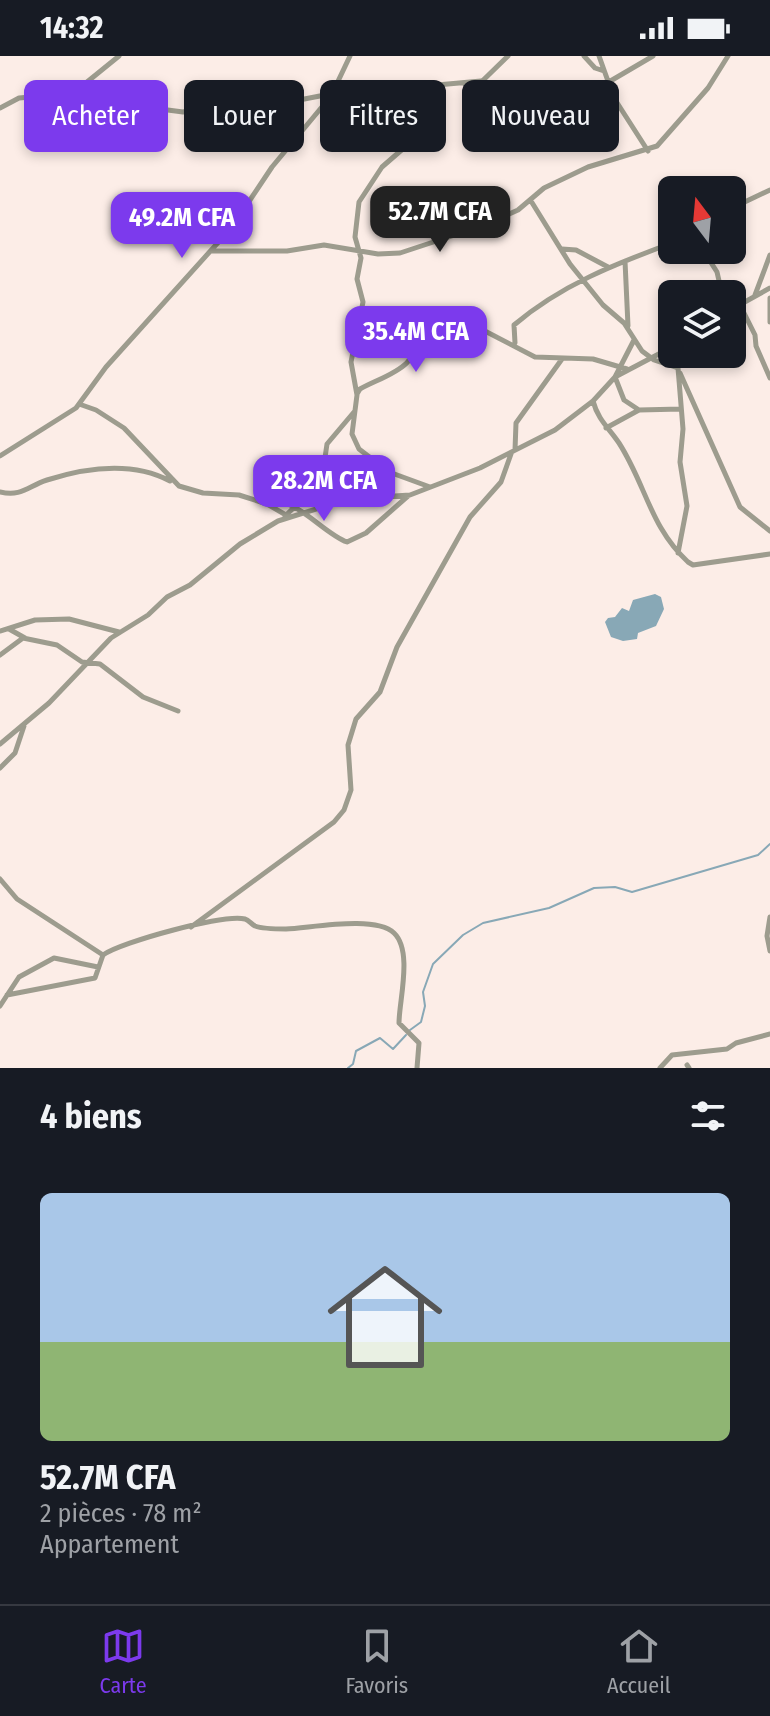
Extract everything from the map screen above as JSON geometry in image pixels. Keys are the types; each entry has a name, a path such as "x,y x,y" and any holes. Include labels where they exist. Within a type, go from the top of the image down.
{"street":[{"path":"89,80 119,56"},
{"path":"339,80 350,56"},
{"path":"482,80 508,56"},
{"path":"584,56 595,68 604,71"},
{"path":"599,56 606,80"},
{"path":"612,80 653,56"},
{"path":"211,251 287,251 321,245 381,254 406,251 489,224 531,201 544,188 588,167 648,151 662,141 700,97 728,56"},
{"path":"0,108 24,97"},
{"path":"168,110 183,112 212,104 255,107 320,98"},
{"path":"619,103 648,151"},
{"path":"0,456 57,422 79,404 106,367 211,251 272,167 320,109"},
{"path":"399,152 382,167 359,202 355,237 361,258 357,279 363,302 351,362 357,395 352,434 359,449 389,472 431,487"},
{"path":"746,201 770,190"},
{"path":"531,201 603,305 628,327 650,358 676,366 703,418 715,454 740,507 770,531"},
{"path":"515,344 514,325 555,294 583,278 658,248"},
{"path":"562,249 576,250 608,267"},
{"path":"754,296 770,255"},
{"path":"625,260 628,327"},
{"path":"746,301 770,288"},
{"path":"770,298 770,322"},
{"path":"746,316 770,378"},
{"path":"360,317 384,338 396,339 413,331 433,340 481,329 535,357 593,359 628,369"},
{"path":"357,395 360,389 399,370 414,356 413,331"},
{"path":"0,492 17,495 49,479 107,468 141,469 195,492 236,494 267,504 285,517 355,498 408,495 513,452 555,430 593,401 615,377 634,339"},
{"path":"615,377 658,354"},
{"path":"191,927 334,822 344,810 353,777 348,745 356,719 380,692 397,647 418,615 470,517 501,482 513,452 516,423 563,359"},
{"path":"678,553 687,506 680,462 679,372"},
{"path":"615,377 624,400 639,410"},
{"path":"593,401 606,428 619,444 665,539 678,553 693,565 770,554"},
{"path":"79,404 96,410 124,428 149,451 173,482"},
{"path":"606,428 639,410 681,409"},
{"path":"0,744 25,725 121,632 167,597 190,585 240,544 285,517 317,484 327,444 355,411"},
{"path":"267,504 277,500 295,507 343,542 349,542 366,533 408,495"},
{"path":"0,631 35,620 69,619 121,632"},
{"path":"8,628 25,638 57,645 79,661 100,664 143,697 178,711"},
{"path":"0,655 25,638"},
{"path":"0,768 15,753 25,725"},
{"path":"0,879 17,899 103,955"},
{"path":"770,917 767,936 770,951"},
{"path":"7,995 93,979 97,976 103,955 129,942 191,927 242,919 260,927 370,924 392,932 399,941 404,967 399,1023 419,1043 417,1068"},
{"path":"0,1006 19,977 54,958 98,967"},
{"path":"660,1068 672,1055 727,1049 736,1043 770,1034"}],"water":[{"path":"655,594 661,597 664,609 656,626 638,633 637,639 623,641 611,637 605,622 608,618 615,617 622,608 629,611 633,600"}],"waterway":[{"path":"410,1030 421,1022 425,1006 423,992 433,964 463,935 483,923 549,908 594,888 615,887 632,892 758,855 770,844"},
{"path":"348,1068 353,1064 356,1051 380,1038 393,1049 406,1035"}]}
